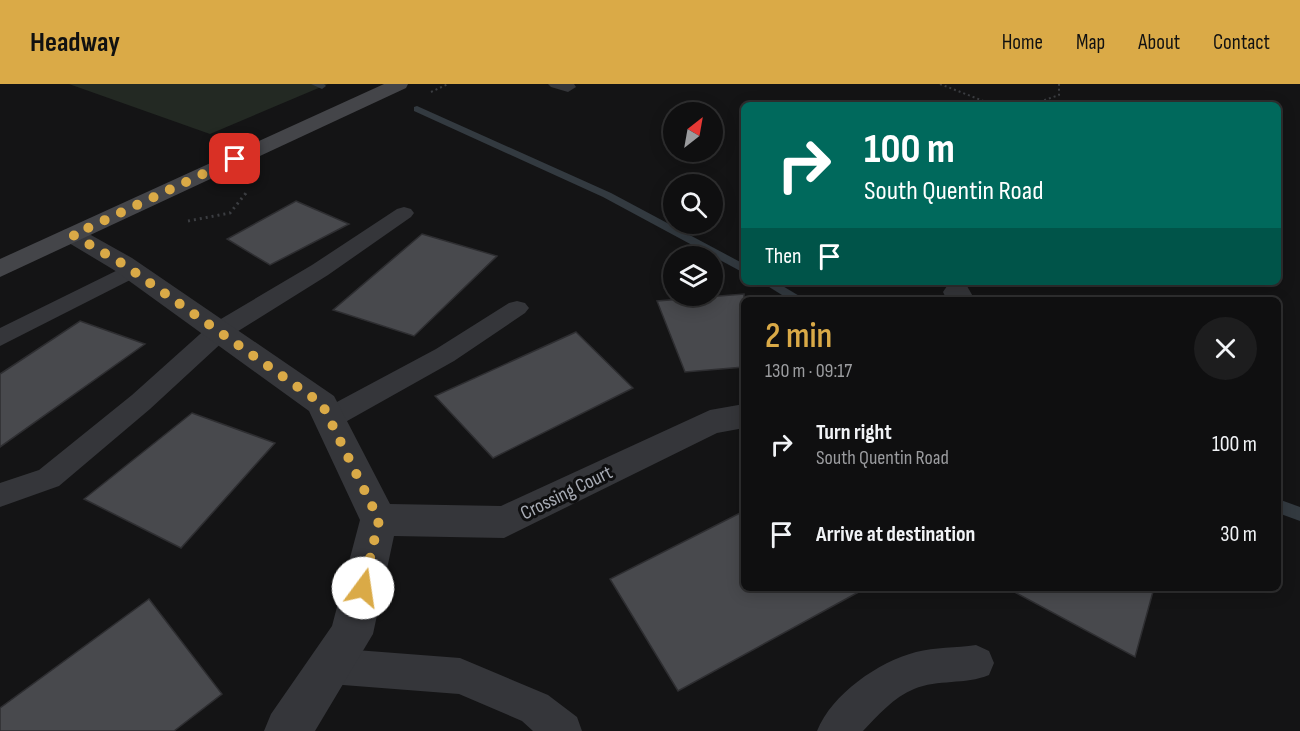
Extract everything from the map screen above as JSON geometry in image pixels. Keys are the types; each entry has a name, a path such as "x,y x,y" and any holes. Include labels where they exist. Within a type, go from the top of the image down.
{"main road":[{"path":"0,269 399,84"}],"street":[{"path":"73,235 132,270 322,404 379,520 351,634 288,731"},
{"name":"Crossing Court","path":"379,520 504,522 710,422 741,417"}],"lane":[{"path":"0,495 49,478 141,402 218,332 320,270 404,213"},
{"path":"0,338 132,270"},
{"path":"330,418 445,355 517,308"},
{"path":"836,731 864,703 910,672 976,663"},
{"path":"330,666 460,676 535,708 563,731"}],"path":[{"path":"940,84 986,102"},
{"path":"1039,102 1059,95 1059,84"}],"shaded area":[{"path":"69,84 328,84 210,134"}],"building":[{"path":"296,201 349,224 270,265 227,239"},
{"path":"422,234 497,256 414,336 333,310"},
{"path":"744,294 744,297 741,297 741,367 685,372 657,301 663,301 663,306 723,306 723,296"},
{"path":"80,321 145,344 0,447 0,374"},
{"path":"576,332 633,388 493,458 435,396"},
{"path":"192,413 275,443 181,548 84,499"},
{"path":"741,513 741,591 861,591 678,691 610,579"},
{"path":"1013,591 1153,591 1135,657"},
{"path":"149,599 222,694 174,731 0,731 0,708"}],"waterway":[{"path":"315,84 322,86"},
{"path":"417,109 607,195 741,267"},
{"path":"772,285 794,297"},
{"path":"1281,507 1300,514"}],"route":[{"path":"235,159 73,235 123,264 322,404 379,520 363,588"}]}
